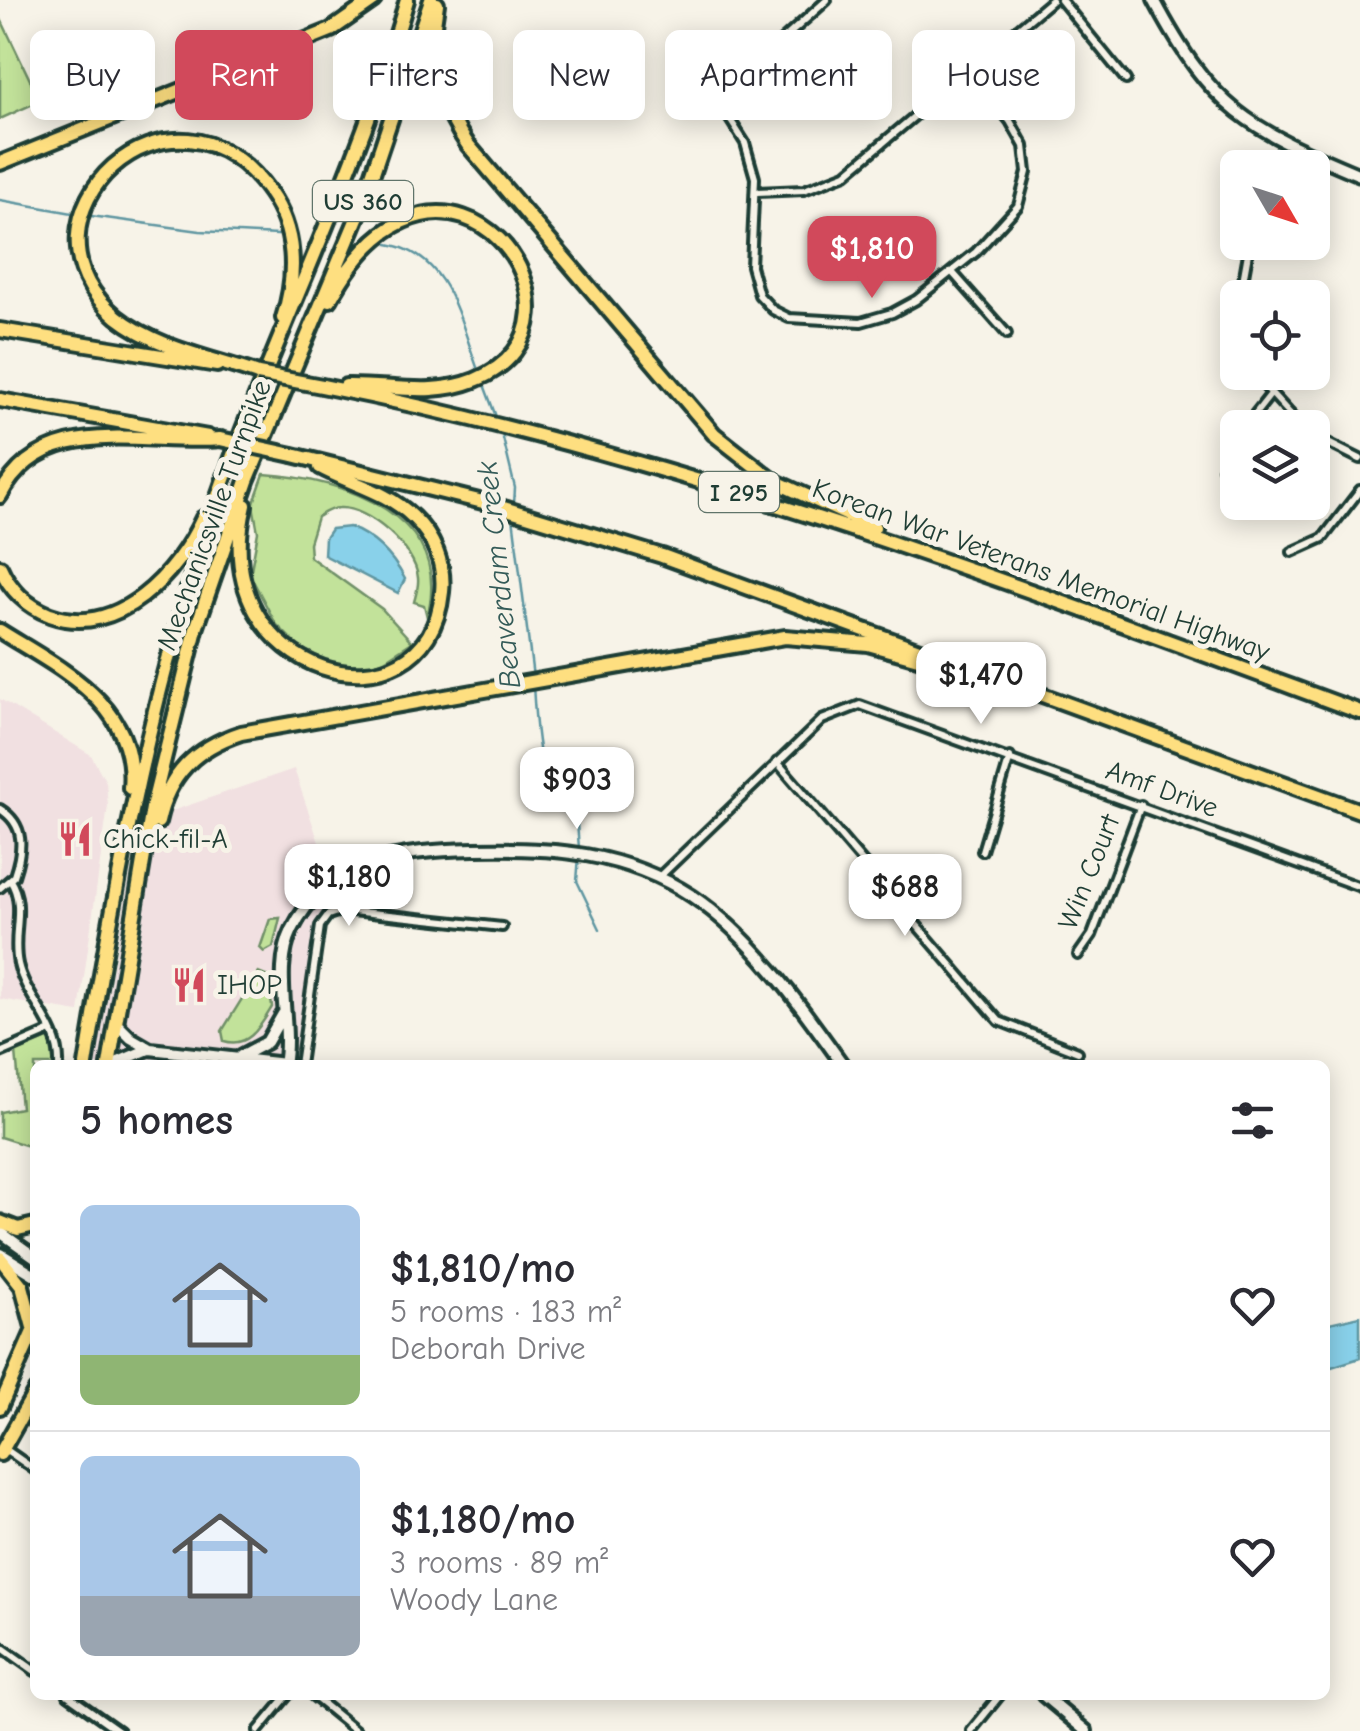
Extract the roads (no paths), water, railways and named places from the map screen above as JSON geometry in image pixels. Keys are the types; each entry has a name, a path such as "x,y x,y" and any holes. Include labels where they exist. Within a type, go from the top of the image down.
{"highway":[{"path":"0,163 331,30 374,0"},
{"name":"Mechanicsville Turnpike","path":"87,1060 110,921 169,654 210,520 354,164 407,0"},
{"path":"434,0 434,65 441,96 457,128 696,415 740,458 784,487 945,558"},
{"name":"Mechanicsville Turnpike","path":"111,1060 152,808 182,680 219,557 267,430 365,197 434,0"},
{"path":"221,364 150,338 116,317 88,285 76,242 79,212 97,176 134,148 182,140 232,158 269,192 290,236 292,272 286,308 259,391"},
{"path":"282,396 335,290 354,264 390,231 425,215 447,214 474,220 502,239 517,259 526,283 527,309 522,331 508,355 490,372 460,384 416,390 323,387"},
{"path":"0,330 221,364"},
{"name":"Korean War Veterans Memorial Highway","path":"221,364 531,434 699,480 945,558 1360,712"},
{"path":"0,400 201,438"},
{"path":"0,567 18,595 56,617 92,619 133,603 159,582 194,537 246,425"},
{"path":"267,430 240,535 240,574 250,602 276,641 302,660 333,672 378,670 412,652 436,618 442,581 438,555 428,535 405,510 299,457"},
{"path":"0,496 21,467 62,444 110,437 220,439 299,457 487,503 727,578 1360,810"},
{"path":"0,631 93,692 122,733 130,782 110,921"},
{"path":"124,976 166,792 198,752 241,733 753,641 813,637 868,644 1018,684"},
{"path":"0,1222 18,1229 30,1226"},
{"path":"0,1256 22,1286 30,1315"},
{"path":"0,1407 30,1338"},
{"path":"2,1452 30,1401"}],"street":[{"path":"827,0 717,99 744,142 757,192 752,275 764,304 782,315 825,323 874,319 901,310 952,272 1011,216 1027,172 1018,132 1009,120"},
{"path":"1016,30 1052,0"},
{"path":"1061,0 1126,80"},
{"path":"1154,0 1190,64 1224,103 1267,133 1359,174"},
{"path":"757,192 804,190 846,174 912,118"},
{"path":"952,272 1007,334"},
{"path":"1266,390 1285,410"},
{"path":"1258,410 1270,395"},
{"path":"1330,445 1360,459"},
{"path":"1292,552 1323,538 1360,490"},
{"name":"Amf Drive","path":"659,877 830,714 860,705 1360,886"},
{"path":"982,851 1010,757"},
{"path":"777,762 999,1021 1078,1052"},
{"name":"Win Court","path":"1078,955 1092,935 1141,805"},
{"path":"0,808 12,816 21,834 19,862 10,880 0,888"},
{"path":"285,1060 284,961 292,930 316,897 350,869 402,852 542,848 607,858 659,877 697,899 734,931 839,1060"},
{"path":"10,880 20,896 19,969 52,1031 58,1060"},
{"path":"299,1060 320,926 328,915 343,910 502,928"},
{"path":"235,1058 260,1048 273,1036 286,998"},
{"path":"116,1023 130,1038 150,1049 249,1060"},
{"path":"0,1053 52,1031"},
{"path":"122,1060 150,1049"},
{"path":"0,1232 30,1253"},
{"path":"0,1256 30,1272"},
{"path":"2,1452 30,1467"},
{"path":"0,1646 30,1667"},
{"path":"75,1700 118,1731"},
{"path":"258,1731 284,1700"},
{"path":"318,1700 356,1731"},
{"path":"971,1731 996,1700"},
{"path":"1050,1700 1086,1731"}],"water":[{"path":"349,527 375,542 394,562 405,579 398,593 324,555 325,538 331,529"},
{"path":"1360,1316 1360,1358 1330,1367 1330,1323"}],"waterway":[{"name":"Beaverdam Creek","path":"0,200 78,214"},
{"name":"Beaverdam Creek","path":"91,216 200,231 278,235"},
{"name":"Beaverdam Creek","path":"388,244 409,250 438,275 449,292 478,370"},
{"name":"Beaverdam Creek","path":"483,382 498,422"},
{"name":"Beaverdam Creek","path":"502,434 515,488 514,504"},
{"name":"Beaverdam Creek","path":"513,517 533,677"},
{"name":"Beaverdam Creek","path":"533,685 543,769 556,804 577,823 579,848"},
{"name":"Beaverdam Creek","path":"579,856 577,881 600,929"}],"place":[{"name":"Chick-fil-A","path":"75,839"},
{"name":"IHOP","path":"189,985"}]}
